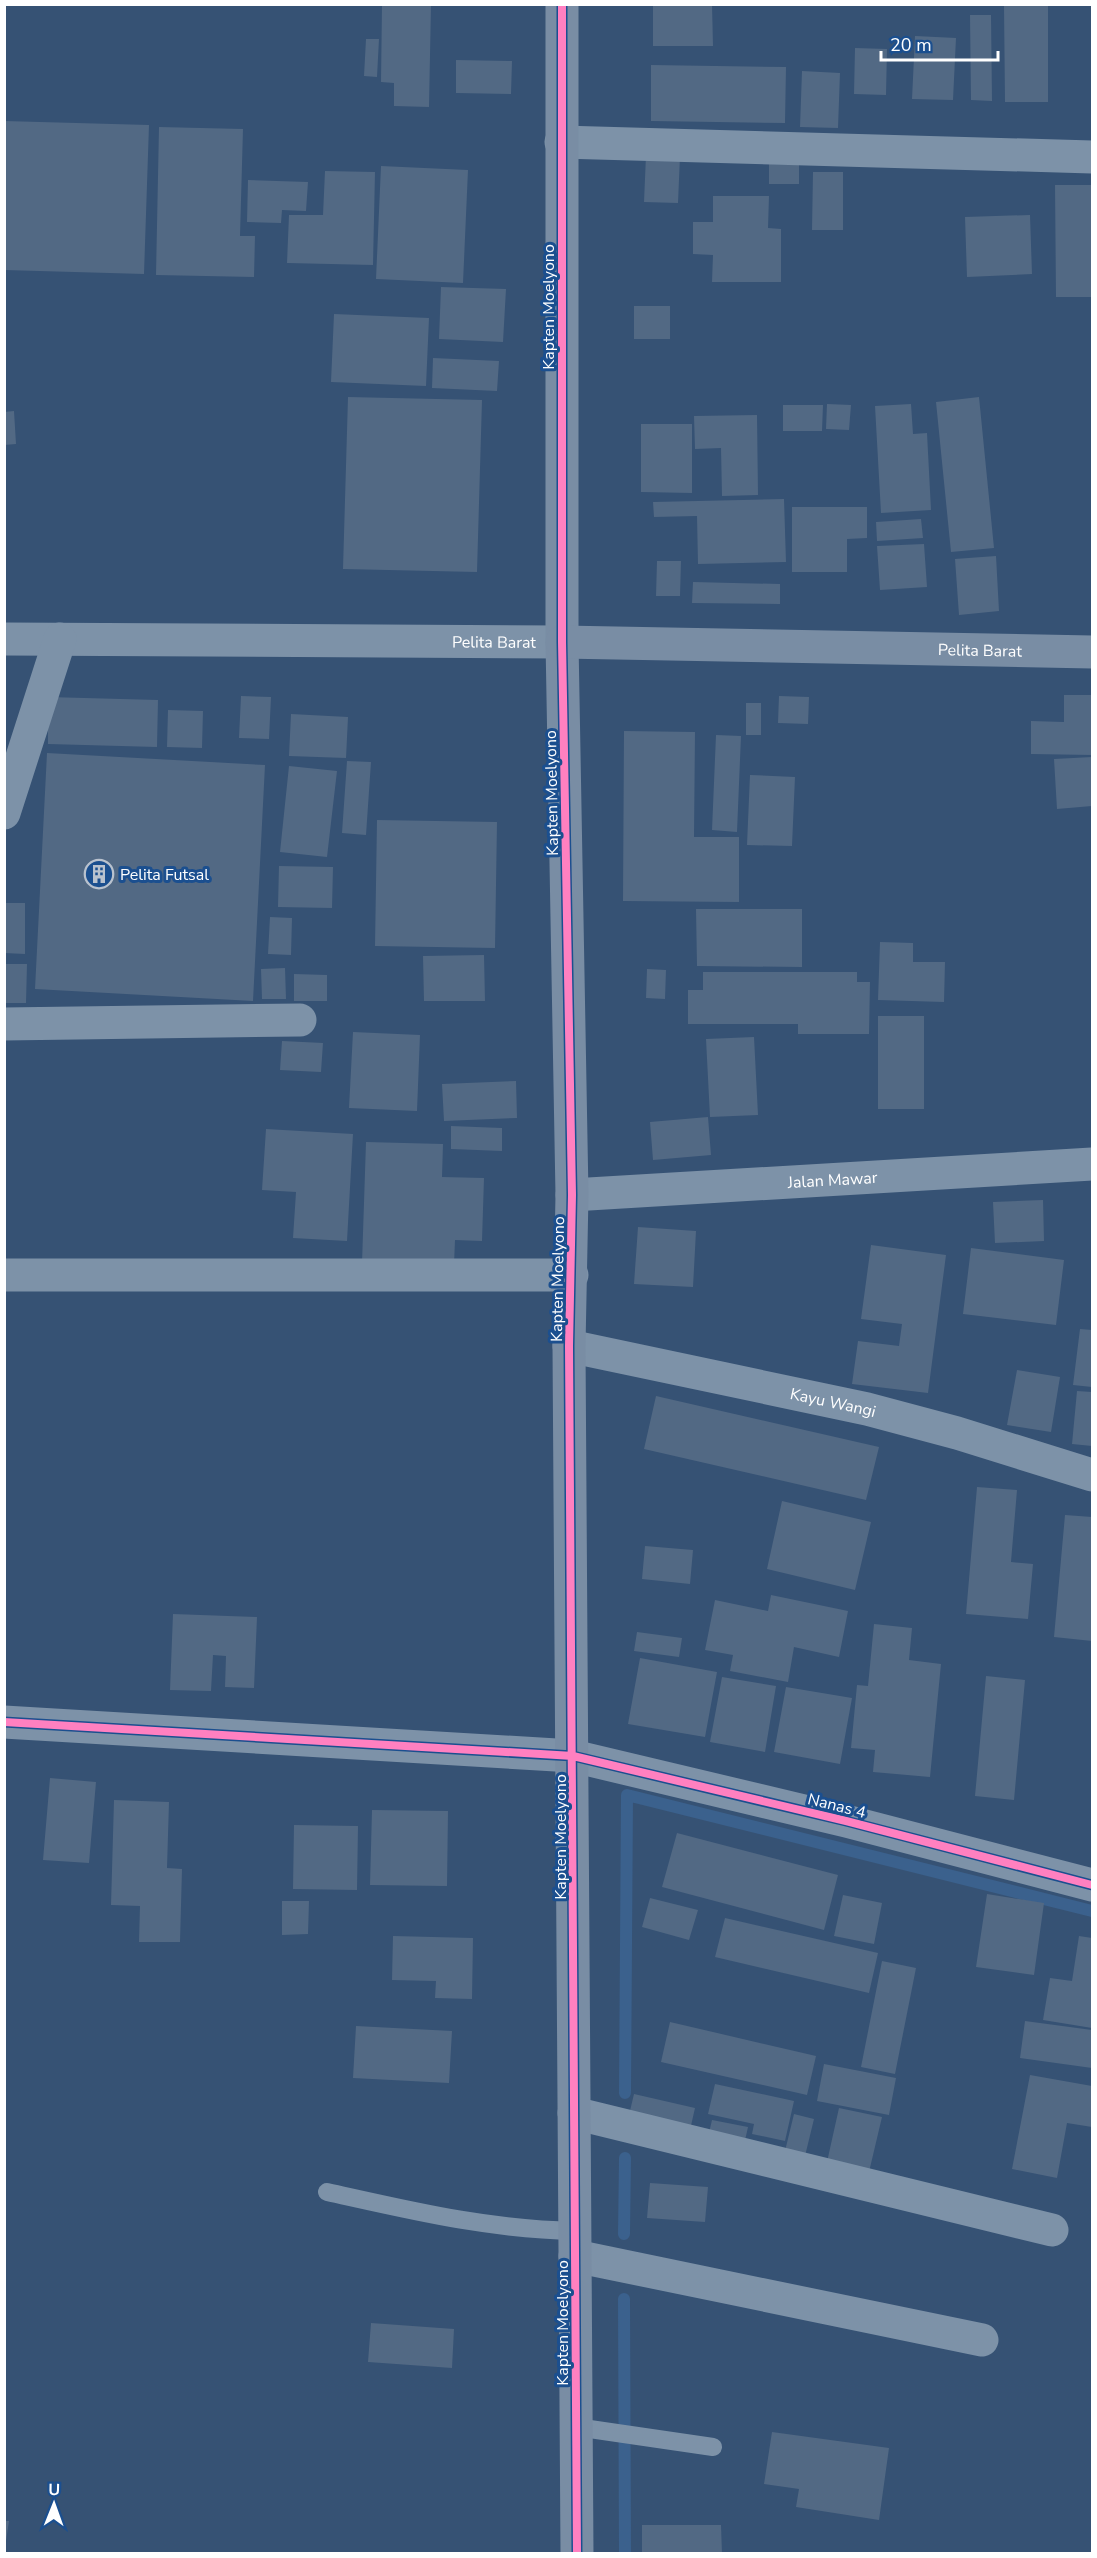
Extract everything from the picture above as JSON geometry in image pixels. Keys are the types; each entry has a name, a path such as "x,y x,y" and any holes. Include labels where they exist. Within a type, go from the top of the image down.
{"street":[{"name":"Kapten Moelyono","path":"562,4 562,642 572,1195 569,1346 577,2553"},
{"path":"561,142 1092,157"},
{"name":"Pelita Barat","path":"4,639 562,642 1092,652"},
{"path":"4,813 60,639"},
{"path":"4,1024 300,1020"},
{"name":"Jalan Mawar","path":"572,1195 1092,1164"},
{"path":"4,1275 572,1275"},
{"name":"Kayu Wangi","path":"569,1346 867,1409 957,1433 1092,1475"},
{"name":"Nanas 4","path":"4,1722 573,1756 846,1821 1092,1885"},
{"path":"574,2113 1052,2230"},
{"path":"575,2243 982,2340"}],"lane":[{"path":"327,2192 453,2221 526,2230 575,2243"},
{"path":"576,2427 713,2447"}],"building":[{"path":"382,4 431,4 429,107 394,106 394,83 381,82"},
{"path":"653,4 712,4 713,46 653,46"},
{"path":"1004,6 1048,6 1048,102 1005,102"},
{"path":"970,15 991,15 992,101 971,100"},
{"path":"915,36 956,38 953,100 912,99"},
{"path":"366,39 379,39 377,77 364,76"},
{"path":"855,48 887,49 886,95 854,94"},
{"path":"456,60 512,61 511,94 456,93"},
{"path":"651,65 786,67 785,123 651,121"},
{"path":"802,71 840,73 838,128 800,127"},
{"path":"4,121 149,125 144,274 4,270"},
{"path":"159,127 243,129 240,236 255,236 254,277 156,275"},
{"path":"646,155 680,156 678,203 644,202"},
{"path":"769,164 799,165 799,184 769,184"},
{"path":"381,166 468,170 463,283 376,279"},
{"path":"325,171 375,172 373,265 287,263 289,215 323,215"},
{"path":"813,172 843,172 843,230 812,230"},
{"path":"248,180 308,182 306,211 282,210 281,223 247,222"},
{"path":"1055,185 1092,185 1092,297 1056,297"},
{"path":"713,196 769,196 768,228 781,229 781,282 712,282 713,255 693,254 693,222 713,222"},
{"path":"1030,215 1032,274 967,277 965,217"},
{"path":"441,287 506,289 503,342 439,339"},
{"path":"634,306 670,306 670,339 634,339"},
{"path":"334,314 429,318 426,386 331,382"},
{"path":"433,358 499,361 497,391 432,388"},
{"path":"348,397 482,400 477,572 343,569"},
{"path":"979,397 994,548 951,552 936,402"},
{"path":"827,404 851,405 849,430 826,429"},
{"path":"911,404 913,434 927,433 931,510 881,513 875,406"},
{"path":"783,405 823,405 822,431 783,431"},
{"path":"14,411 16,444 4,445 4,412"},
{"path":"757,415 758,495 722,496 721,448 695,449 694,416"},
{"path":"641,424 692,424 692,493 641,492"},
{"path":"784,499 786,562 698,564 697,516 654,517 653,502"},
{"path":"792,507 867,507 867,538 847,539 847,572 792,572"},
{"path":"921,519 923,538 877,541 876,522"},
{"path":"924,544 927,587 880,590 877,546"},
{"path":"996,556 999,611 959,615 955,559"},
{"path":"657,561 681,561 680,596 656,596"},
{"path":"693,582 780,584 780,604 692,603"},
{"path":"1064,695 1092,695 1092,755 1031,754 1031,721 1064,722"},
{"path":"241,696 271,697 269,739 239,738"},
{"path":"779,696 809,697 808,724 778,723"},
{"path":"48,697 158,700 157,747 48,744"},
{"path":"746,703 761,703 761,735 746,735"},
{"path":"168,710 203,711 202,748 167,747"},
{"path":"291,714 348,717 346,758 289,756"},
{"path":"624,731 695,732 694,837 739,837 739,902 623,901"},
{"path":"716,735 741,736 737,832 712,830"},
{"path":"47,753 265,765 253,1001 35,989"},
{"path":"1092,757 1092,806 1057,809 1054,759"},
{"path":"347,761 371,762 366,835 342,833"},
{"path":"289,766 337,771 327,857 280,852"},
{"path":"750,775 795,777 792,846 747,845"},
{"path":"377,820 497,822 495,948 375,946"},
{"path":"279,866 333,867 332,908 278,907"},
{"path":"4,903 25,903 25,954 4,953"},
{"path":"696,909 802,909 802,967 697,966"},
{"path":"270,917 292,918 291,955 268,954"},
{"path":"880,942 913,943 913,962 945,962 944,1002 878,1000"},
{"path":"484,955 485,1001 424,1001 423,956"},
{"path":"4,964 27,964 26,1003 4,1003"},
{"path":"285,968 286,999 262,999 261,969"},
{"path":"647,969 666,970 665,999 646,998"},
{"path":"703,972 857,972 857,982 870,982 869,1034 798,1034 798,1024 688,1024 688,990 703,990"},
{"path":"294,974 327,975 327,1001 294,1001"},
{"path":"878,1016 924,1016 924,1109 878,1109"},
{"path":"353,1032 420,1035 417,1111 349,1108"},
{"path":"754,1037 758,1115 710,1117 706,1039"},
{"path":"282,1041 323,1043 321,1072 280,1070"},
{"path":"516,1081 517,1118 444,1121 442,1084"},
{"path":"708,1117 711,1155 653,1160 650,1122"},
{"path":"451,1126 502,1128 502,1151 451,1149"},
{"path":"266,1129 353,1134 347,1241 293,1238 296,1192 262,1190"},
{"path":"366,1142 443,1144 442,1177 484,1178 482,1241 455,1240 454,1265 362,1263"},
{"path":"1043,1200 1044,1241 995,1243 993,1202"},
{"path":"638,1227 696,1231 693,1287 634,1284"},
{"path":"871,1245 946,1255 928,1393 852,1384 858,1341 899,1346 902,1324 861,1319"},
{"path":"971,1248 1064,1260 1056,1325 963,1314"},
{"path":"1080,1329 1092,1330 1092,1387 1073,1385"},
{"path":"1017,1370 1060,1377 1051,1432 1007,1425"},
{"path":"1077,1391 1092,1392 1092,1446 1072,1444"},
{"path":"656,1396 879,1447 866,1500 644,1449"},
{"path":"977,1487 1017,1490 1011,1562 1033,1564 1028,1619 966,1614"},
{"path":"782,1501 871,1522 855,1590 767,1569"},
{"path":"1065,1515 1092,1517 1092,1641 1054,1637"},
{"path":"645,1546 693,1550 690,1584 642,1579"},
{"path":"771,1595 848,1611 839,1657 794,1647 788,1682 730,1671 733,1655 705,1650 715,1600 768,1611"},
{"path":"173,1614 257,1617 254,1688 225,1687 226,1656 213,1655 211,1691 170,1690"},
{"path":"874,1624 912,1628 909,1660 941,1664 930,1777 873,1772 875,1750 851,1748 857,1685 868,1686"},
{"path":"637,1632 682,1638 679,1657 634,1651"},
{"path":"640,1658 717,1672 705,1737 628,1724"},
{"path":"986,1676 1025,1680 1014,1800 975,1796"},
{"path":"722,1677 776,1686 765,1752 710,1742"},
{"path":"786,1687 852,1698 840,1764 774,1752"},
{"path":"50,1778 96,1782 89,1863 43,1860"},
{"path":"114,1800 169,1802 167,1868 182,1869 180,1942 139,1942 140,1906 111,1905"},
{"path":"372,1810 448,1811 447,1886 370,1885"},
{"path":"294,1825 358,1826 357,1890 293,1889"},
{"path":"677,1833 838,1875 824,1930 662,1887"},
{"path":"987,1894 1044,1903 1034,1975 976,1967"},
{"path":"843,1895 882,1903 874,1944 834,1936"},
{"path":"650,1898 698,1910 689,1940 642,1927"},
{"path":"282,1901 309,1901 308,1934 282,1935"},
{"path":"725,1918 878,1953 869,1993 715,1957"},
{"path":"393,1936 473,1938 472,1999 435,1998 436,1981 392,1980"},
{"path":"1079,1936 1092,1938 1092,2028 1043,2020 1050,1978 1072,1981"},
{"path":"882,1961 916,1968 895,2074 861,2067"},
{"path":"1025,2021 1092,2030 1092,2068 1020,2058"},
{"path":"670,2022 816,2056 807,2095 661,2062"},
{"path":"356,2026 452,2031 449,2083 353,2078"},
{"path":"824,2064 896,2078 889,2115 817,2101"},
{"path":"1030,2075 1092,2086 1092,2127 1067,2123 1057,2178 1012,2169"},
{"path":"715,2084 794,2101 785,2141 752,2134 754,2124 708,2114"},
{"path":"634,2094 695,2108 690,2130 629,2115"},
{"path":"839,2108 882,2117 869,2172 827,2162"},
{"path":"794,2114 814,2119 805,2156 785,2151"},
{"path":"712,2120 748,2127 744,2145 708,2137"},
{"path":"650,2183 708,2187 705,2222 647,2218"},
{"path":"371,2323 454,2329 452,2368 368,2362"},
{"path":"772,2432 889,2448 879,2520 796,2507 799,2489 764,2484"},
{"path":"4,2521 9,2521 6,2541 4,2541"},
{"path":"642,2525 721,2525 722,2554 642,2554"}],"waterway":[{"path":"625,2093 627,1795 1092,1911"},
{"path":"624,2234 625,2158"},
{"path":"624,2299 625,2554"}],"cycle path":[{"path":"562,4 562,642 572,1195 569,1346 577,2554"},
{"path":"4,1722 573,1756 846,1821 1092,1885"}],"place":[{"name":"Pelita Futsal","path":"99,874"}]}
